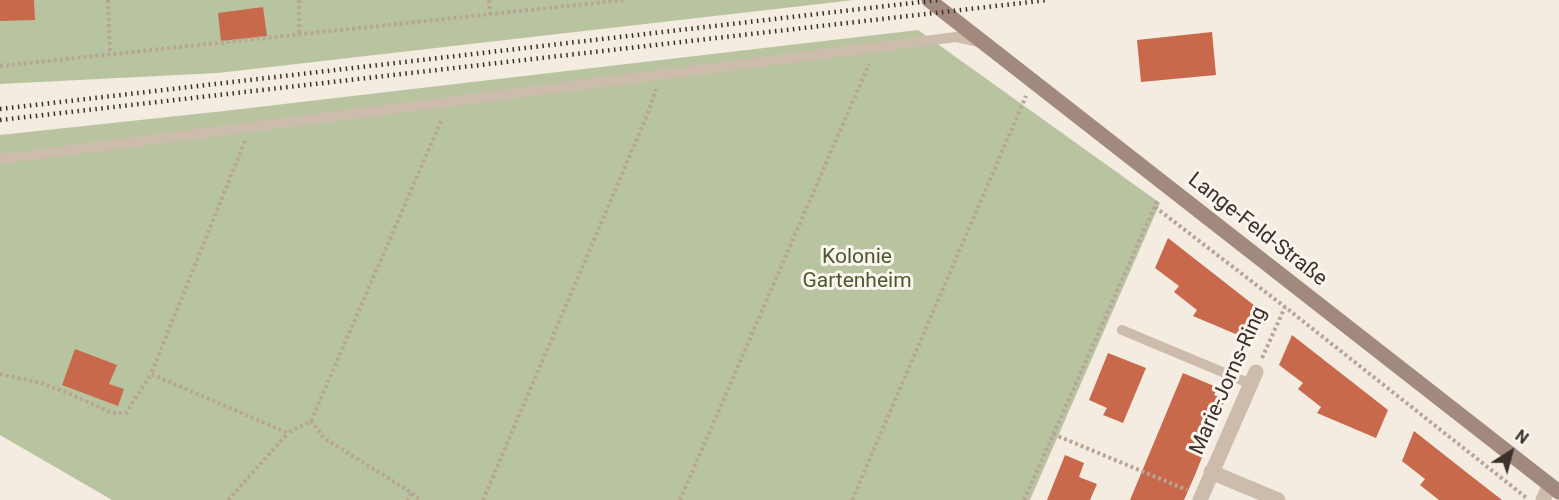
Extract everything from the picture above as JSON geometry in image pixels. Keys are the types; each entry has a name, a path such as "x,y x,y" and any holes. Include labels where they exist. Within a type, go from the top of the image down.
{"street":[{"name":"Lange-Feld-Straße","path":"929,0 1554,488"},
{"name":"Marie-Jorns-Ring","path":"1201,498 1254,378"},
{"name":"Marie-Jorns-Ring","path":"1211,472 1278,500"},
{"path":"1543,500 1554,488"}],"lane":[{"path":"0,159 956,37 985,44"},
{"path":"1122,330 1254,378"}],"path":[{"path":"108,0 110,54"},
{"path":"299,0 299,34"},
{"path":"489,0 490,14"},
{"path":"0,66 624,0"},
{"path":"680,500 876,47"},
{"path":"483,500 648,113 660,74"},
{"path":"852,500 1033,82"},
{"path":"228,500 288,433 311,421 449,102"},
{"path":"0,374 41,383 112,413 126,413 151,374 251,127"},
{"path":"1024,500 1165,185"},
{"path":"1155,207 1529,500"},
{"name":"Marie-Jorns-Ring","path":"1254,378 1285,307"},
{"path":"151,374 288,433"},
{"path":"311,421 324,438 420,500"},
{"path":"1053,434 1201,498"},
{"path":"407,500 412,494"}],"green space":[{"path":"0,0 854,0 218,73 0,84"},
{"name":"Kolonie Gartenheim","path":"918,30 1160,203 1030,500 112,500 0,435 0,135"}],"building":[{"path":"0,0 34,0 35,20 0,21"},
{"path":"263,7 267,36 221,41 218,13"},
{"path":"1212,32 1216,75 1141,82 1137,40"},
{"path":"1168,238 1264,313 1252,341 1193,316 1197,310 1174,292 1179,286 1155,268"},
{"path":"1292,335 1388,410 1376,438 1317,413 1321,407 1298,389 1303,383 1279,365"},
{"path":"75,349 117,365 109,384 124,389 118,406 62,385"},
{"path":"1108,353 1146,368 1123,423 1103,415 1107,408 1089,400"},
{"path":"1183,373 1214,386 1213,390 1216,391 1214,395 1225,399 1195,475 1184,500 1130,500"},
{"path":"1414,431 1502,500 1439,500 1420,485 1425,479 1402,461"},
{"path":"1065,455 1084,463 1079,477 1097,484 1090,500 1047,500"}],"railway":[{"path":"0,109 938,0"},
{"path":"0,120 1048,0"}]}
